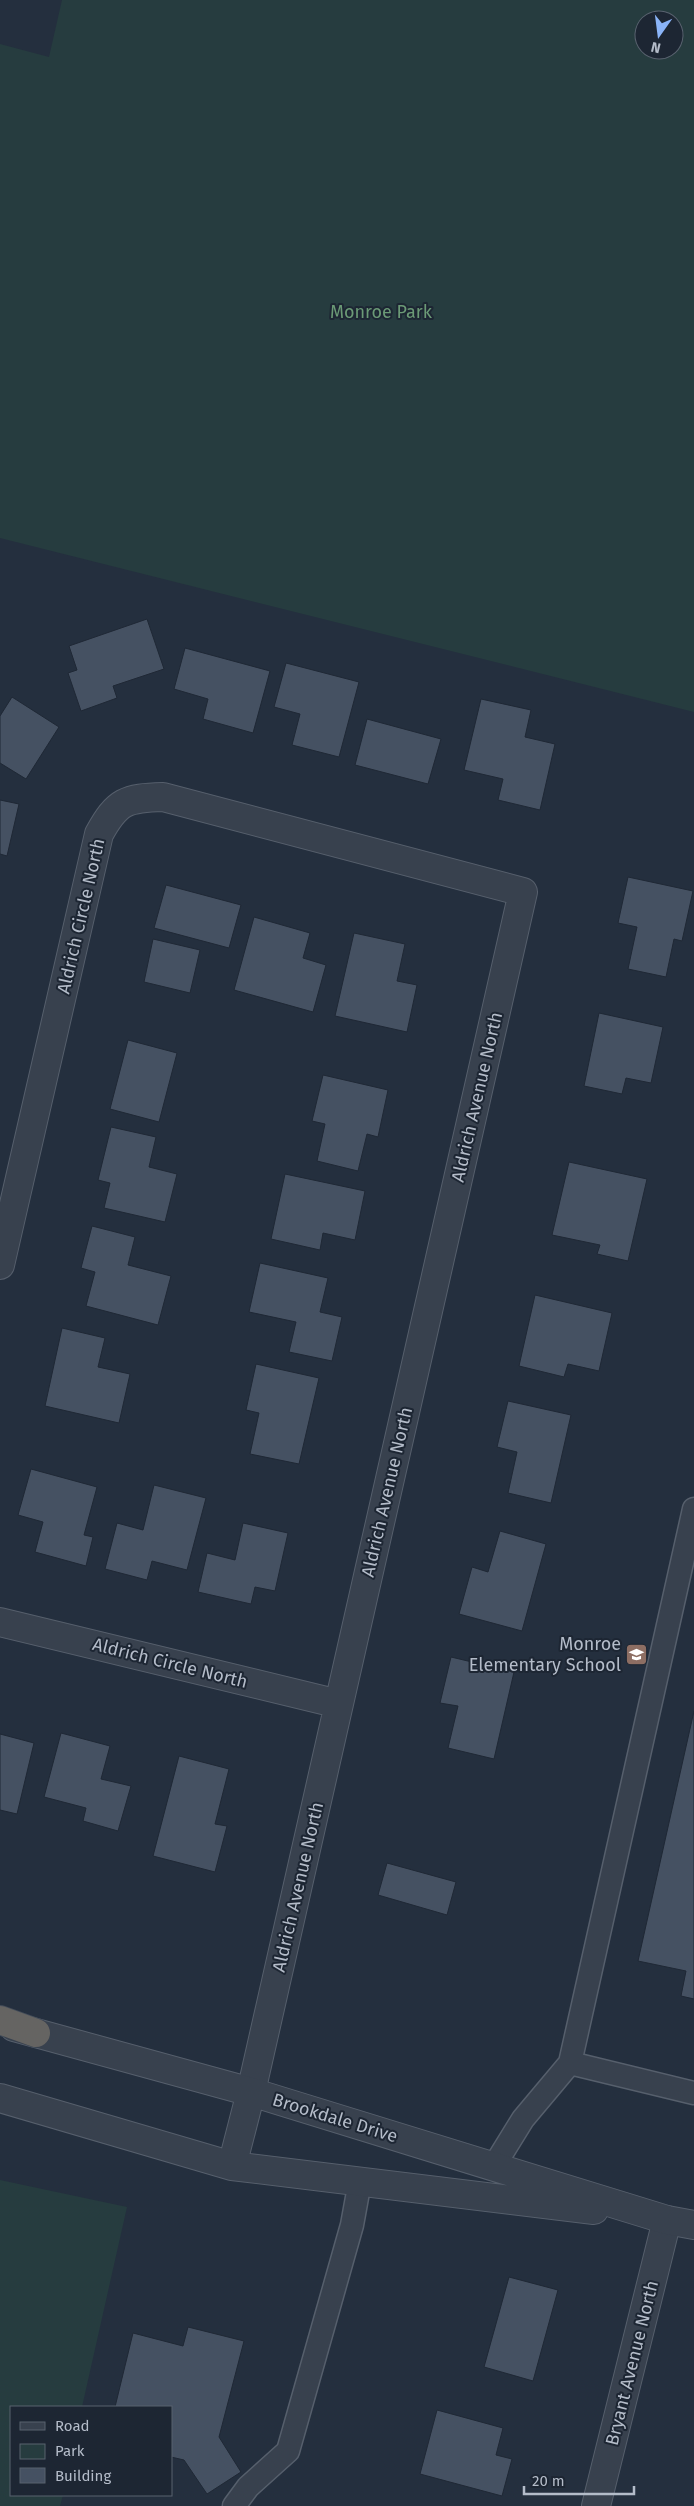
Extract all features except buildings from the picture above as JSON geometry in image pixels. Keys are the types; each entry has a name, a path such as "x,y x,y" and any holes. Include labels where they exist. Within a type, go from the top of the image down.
{"highway":[{"path":"0,2022 36,2033"}],"street":[{"name":"Aldrich Circle North","path":"0,1265 99,834 112,811 135,798 163,797 523,892"},
{"name":"Aldrich Avenue North","path":"232,2166 523,892"},
{"name":"Aldrich Circle North","path":"0,1622 339,1704"},
{"name":"Brookdale Drive","path":"36,2033 250,2092 667,2220"},
{"name":"Brookdale Drive","path":"0,2098 232,2166 667,2220 694,2225"},
{"name":"Bryant Avenue North","path":"596,2506 667,2220"}],"lane":[{"path":"494,2166 523,2119 570,2063 694,1509"},
{"path":"570,2063 694,2094"},
{"path":"234,2506 248,2487 288,2451 352,2225 360,2181"}],"green space":[{"name":"Monroe Park","path":"62,0 694,0 694,712 0,538 0,44 49,57"},
{"path":"0,2180 127,2207 82,2406 10,2406 10,2496 63,2496 60,2506 0,2506"}],"place":[{"name":"Monroe Elementary School","path":"637,1654"}]}
